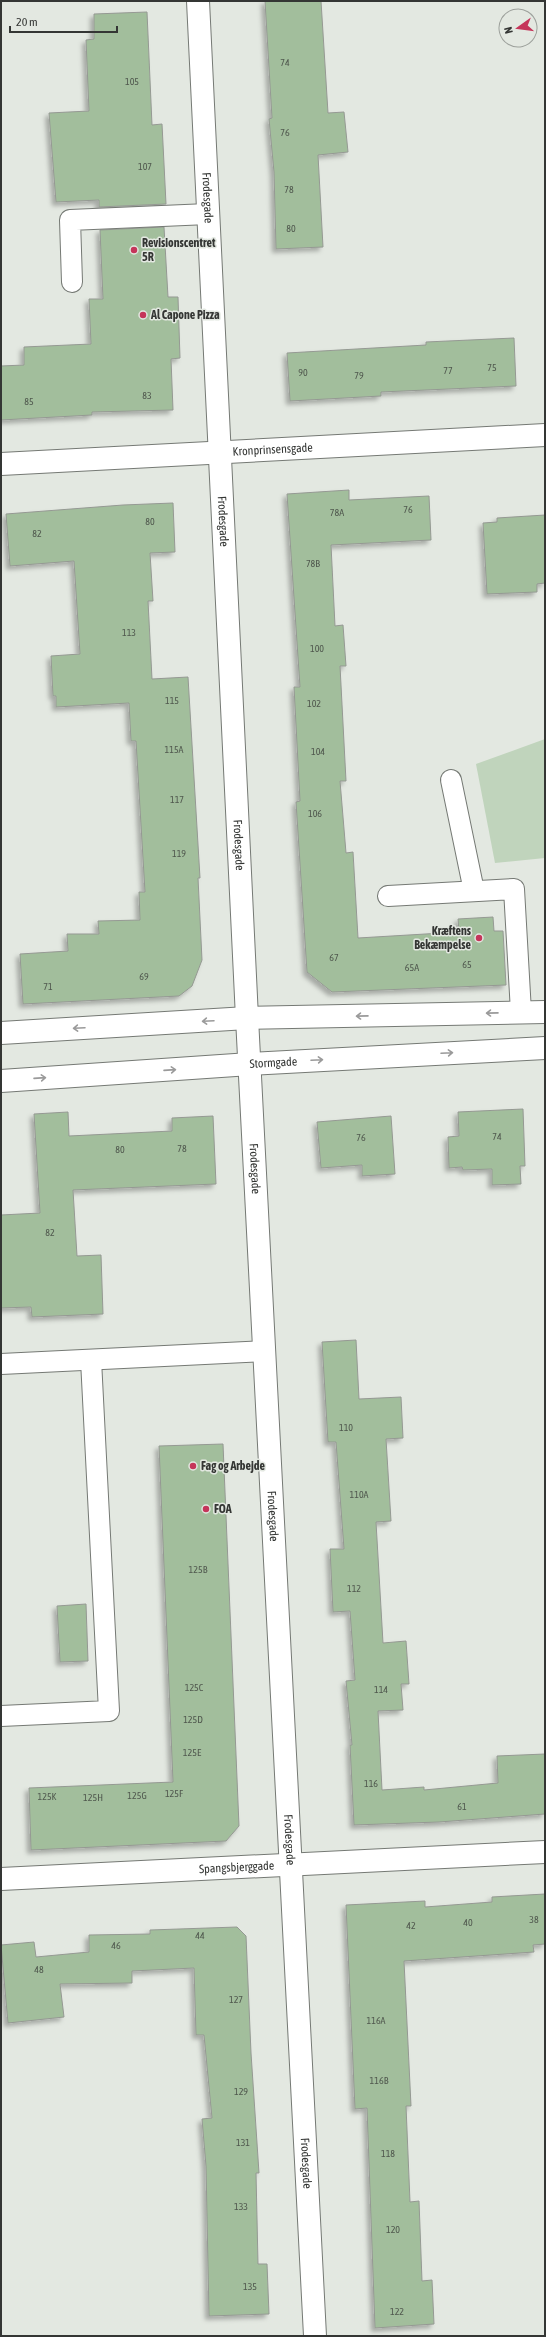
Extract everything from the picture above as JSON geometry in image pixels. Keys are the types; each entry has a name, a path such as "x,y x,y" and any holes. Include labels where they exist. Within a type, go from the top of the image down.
{"main road":[{"name":"Frodesgade","path":"198,1 221,451 247,1018 315,2336"},
{"name":"Kronprinsensgade","path":"1,464 545,434"},
{"path":"1,1033 247,1018 545,1012"},
{"name":"Stormgade","path":"1,1081 250,1064 545,1048"},
{"name":"Spangsbjerggade","path":"1,1879 545,1852"}],"lane":[{"path":"72,282 70,220 208,214"},
{"path":"451,780 474,892"},
{"path":"388,896 514,889 521,1012"},
{"path":"1,1364 265,1351"},
{"path":"1,1716 109,1711 91,1360"}],"green space":[{"path":"545,739 545,858 495,863 476,764"}],"building":[{"path":"265,1 321,1 328,113 344,112 348,152 318,155 323,247 276,249 274,172 269,119 272,118"},
{"path":"147,12 152,125 162,124 166,204 99,207 99,200 56,202 49,113 89,111 86,40 94,39 94,14"},
{"path":"164,227 168,297 178,297 180,358 171,359 173,410 92,412 92,415 1,420 1,366 24,365 24,347 91,344 89,299 103,299 100,230"},
{"path":"514,338 516,386 381,392 381,396 290,401 287,353 426,345 426,342"},
{"path":"349,490 349,500 429,496 431,540 331,545 335,626 343,625 346,666 340,666 346,781 340,781 346,853 353,852 358,938 459,932 458,919 493,917 494,931 503,931 506,985 332,992 307,972 296,802 300,801 294,687 300,687 287,494"},
{"path":"173,503 175,552 150,553 153,601 148,601 152,679 188,677 200,878 198,878 202,960 192,986 179,996 23,1004 20,954 68,951 67,934 99,934 98,921 140,920 139,892 145,892 136,741 131,741 129,703 56,707 56,696 53,696 51,656 80,654 74,561 10,566 6,514 123,505"},
{"path":"545,515 545,583 537,584 537,592 487,594 483,523 497,522 497,518"},
{"path":"523,1109 525,1166 520,1166 521,1184 492,1185 492,1169 463,1170 462,1167 449,1168 448,1137 459,1136 458,1112"},
{"path":"68,1112 69,1136 172,1131 172,1118 213,1116 216,1184 73,1190 77,1256 101,1255 103,1314 32,1317 31,1307 1,1308 1,1215 40,1213 34,1114"},
{"path":"391,1116 395,1174 362,1176 362,1165 321,1168 317,1122"},
{"path":"356,1340 359,1399 401,1397 403,1438 386,1439 391,1521 376,1522 383,1643 406,1641 409,1684 401,1684 403,1710 378,1711 382,1790 424,1787 424,1790 498,1783 497,1756 545,1754 545,1814 439,1822 354,1825 350,1745 352,1745 346,1681 355,1680 350,1611 333,1612 330,1549 344,1549 336,1442 328,1442 322,1342"},
{"path":"223,1444 239,1826 226,1841 31,1850 29,1788 173,1782 159,1446"},
{"path":"86,1604 88,1661 60,1662 57,1606"},
{"path":"545,1894 545,1944 533,1945 534,1952 404,1961 411,2106 406,2106 410,2202 419,2201 422,2281 432,2280 434,2324 375,2328 367,2108 355,2109 346,1905 425,1901 425,1907 492,1902 492,1897"},
{"path":"237,1927 246,1936 251,2053 259,2173 256,2173 258,2264 267,2264 269,2314 209,2316 206,2166 202,2119 212,2118 204,2035 196,2035 194,1968 132,1971 132,1983 60,1984 64,2017 8,2023 1,1945 34,1942 36,1957 89,1952 89,1935 150,1934 150,1930"}],"place":[{"name":"Revisionscentret 5R","path":"134,250"},
{"name":"Al Capone Pizza","path":"143,315"},
{"name":"Kræftens Bekæmpelse","path":"479,938"},
{"name":"Fag og Arbejde","path":"193,1466"},
{"name":"FOA","path":"206,1509"}]}
